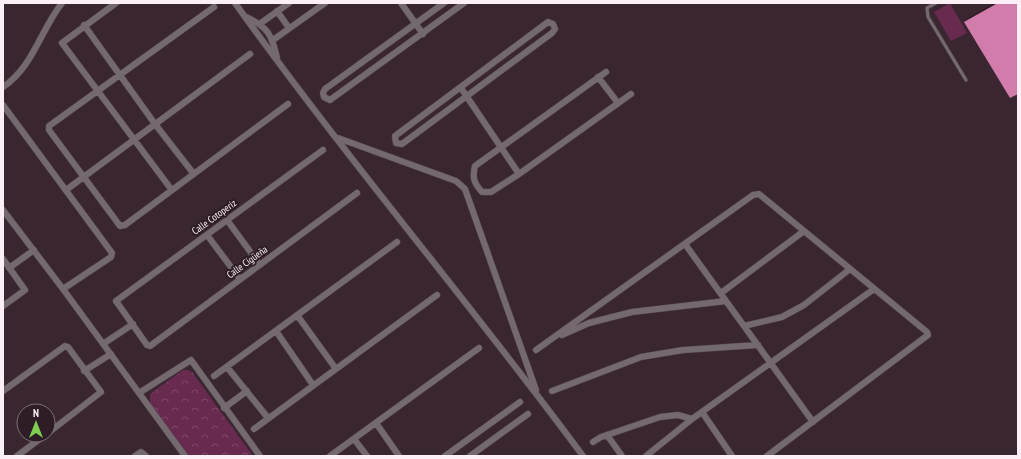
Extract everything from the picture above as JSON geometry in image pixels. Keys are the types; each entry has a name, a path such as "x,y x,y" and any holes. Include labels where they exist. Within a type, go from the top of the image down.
{"street":[{"path":"3,87 14,80 32,57 62,3"},
{"path":"116,3 62,42 171,189"},
{"path":"235,3 538,395 583,456"},
{"path":"261,23 289,3"},
{"path":"273,40 325,3"},
{"path":"401,3 423,34"},
{"path":"444,3 326,89 323,93 324,97 330,100 464,3"},
{"path":"214,7 49,126 49,130 120,226 125,225 171,189 288,104"},
{"path":"277,12 289,28"},
{"path":"245,17 261,23 273,40 277,59"},
{"path":"548,22 553,24 554,30 552,33 467,97 402,144 396,143 395,136 548,22"},
{"path":"84,25 155,124 193,173"},
{"path":"66,190 250,54"},
{"path":"606,72 475,166 472,175 475,183 482,192 491,192 631,94"},
{"path":"598,77 618,102"},
{"path":"461,88 518,174"},
{"path":"3,105 112,255 63,289"},
{"path":"338,138 456,181 465,189 538,395"},
{"name":"Calle Cotoperiz","path":"133,324 116,301 323,150"},
{"path":"465,189 475,183"},
{"name":"Calle Cigüeña","path":"133,324 147,345 150,346 357,193"},
{"path":"536,350 756,194 759,194 927,332 928,335 767,456"},
{"path":"3,210 111,354 184,456"},
{"path":"227,220 260,265"},
{"path":"721,293 804,230"},
{"path":"207,235 240,279"},
{"path":"214,376 397,242"},
{"path":"685,244 813,422"},
{"path":"10,268 34,250"},
{"path":"3,260 25,290 3,306"},
{"path":"744,326 782,317 804,305 850,269"},
{"path":"646,456 692,419 874,290"},
{"path":"254,429 437,295"},
{"path":"551,339 589,323 632,312 726,301"},
{"path":"297,315 336,369"},
{"path":"103,344 133,324"},
{"path":"276,331 313,385"},
{"path":"3,391 65,346 68,347 100,391 100,394 56,427"},
{"path":"552,391 641,357 683,350 758,346"},
{"path":"330,456 479,348"},
{"path":"84,371 111,354"},
{"path":"139,393 192,360 224,408 260,456"},
{"path":"227,367 268,418"},
{"path":"224,408 247,391"},
{"path":"445,456 520,402"},
{"path":"702,412 732,456"},
{"path":"470,456 528,414"},
{"path":"593,442 607,435 660,417 678,415 692,419"},
{"path":"376,422 399,456"},
{"path":"607,435 622,456"},
{"path":"354,439 367,456"},
{"path":"17,456 34,443"},
{"path":"135,456 141,452 146,456"}],"lane":[{"path":"936,3 927,8 928,17 966,80"}],"green space":[{"path":"950,3 967,33 951,41 934,12"},
{"path":"183,370 192,372 253,456 189,456 150,403 150,394"}],"building":[{"path":"998,3 1018,3 1018,94 1010,98 964,22"}]}
